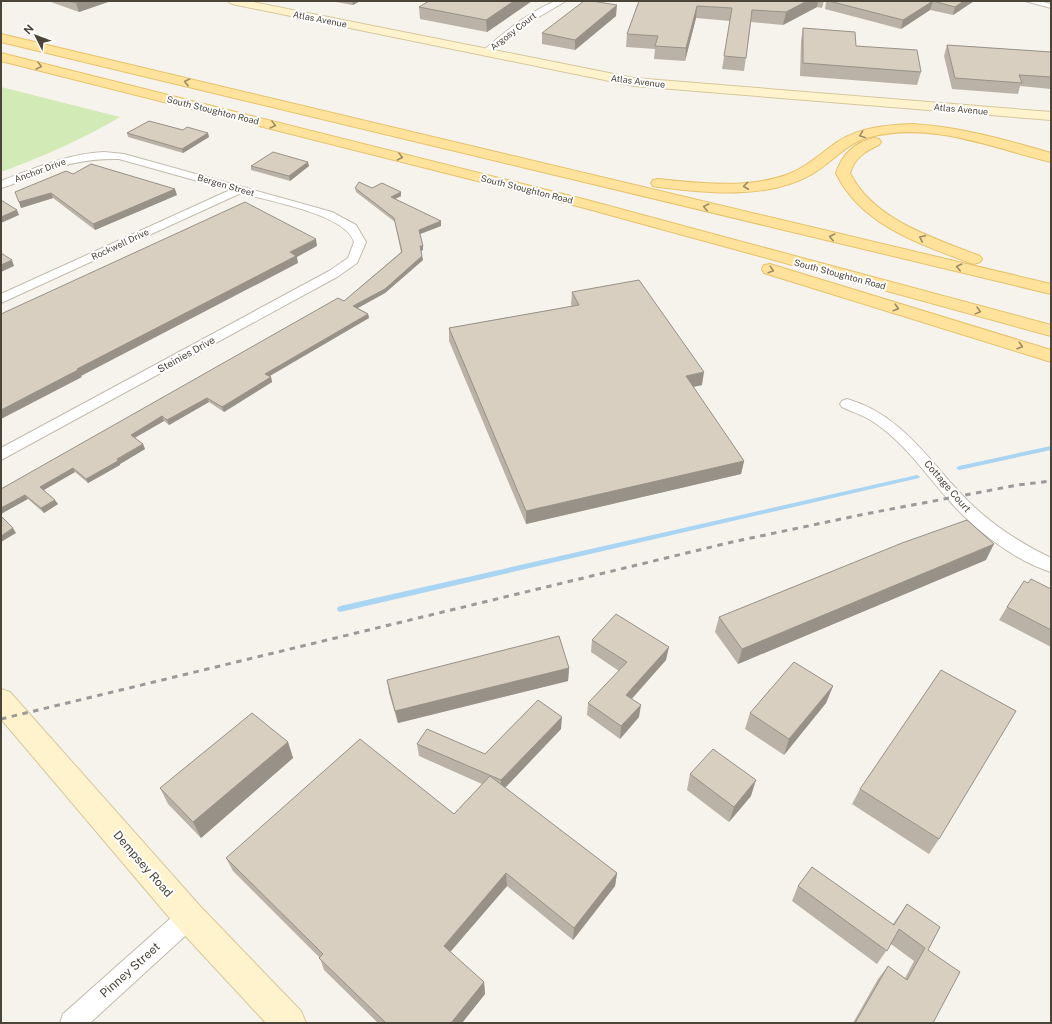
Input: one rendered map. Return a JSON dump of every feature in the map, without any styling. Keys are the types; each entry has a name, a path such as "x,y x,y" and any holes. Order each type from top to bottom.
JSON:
{"main road":[{"path":"1,38 1051,289"},
{"name":"South Stoughton Road","path":"1,57 582,203 1051,331"},
{"path":"225,91 616,177 682,186 728,188 780,181 808,170 834,150 854,138 866,133 890,130 951,132 990,140 1051,158"},
{"path":"1051,167 967,142 937,137 907,136 882,140 860,149 848,160 843,173 850,190 867,206 896,225 923,239 954,252 1051,284"},
{"path":"426,164 1051,356"}],"street":[{"name":"Atlas Avenue","path":"232,1 634,82 1051,116"},
{"name":"Argosy Court","path":"486,53 504,36 538,12 562,1"},
{"path":"1030,1 1051,6"},
{"name":"Bergen Street","path":"80,157 101,154 120,156 328,214 346,223 355,231 360,242"},
{"name":"Anchor Drive","path":"1,185 80,157"},
{"name":"Rockwell Drive","path":"1,299 239,190"},
{"name":"Steinies Drive","path":"1,455 333,274 353,260 360,242"},
{"name":"Cottage Court","path":"847,404 880,419 917,451 955,497 972,514 1001,537 1051,566"},
{"name":"Dempsey Road","path":"1,700 189,917 289,1023"},
{"name":"Pinney Street","path":"72,1023 189,917"}],"green space":[{"path":"1,87 120,117 62,147 1,172"}],"building":[{"path":"70,1 82,1 76,3"},
{"path":"429,1 514,1 486,20 419,7"},
{"path":"584,1 617,5 575,40 542,33"},
{"path":"639,1 807,1 786,12 752,10 746,58 724,56 732,8 697,6 686,48 655,46 658,36 627,34"},
{"path":"829,1 933,1 903,20"},
{"path":"933,1 964,1 955,7"},
{"path":"803,28 855,32 856,46 917,50 921,72 803,63"},
{"path":"947,45 1051,52 1051,77 1019,75 1022,83 955,78"},
{"path":"149,121 183,130 187,127 208,133 182,149 127,133"},
{"path":"273,152 308,162 289,176 251,166"},
{"path":"91,164 175,189 93,224 51,193 19,202 15,192 66,171 73,174"},
{"path":"359,182 372,188 382,183 401,192 391,197 441,221 419,230 423,246 420,246 422,256 385,289 353,306 368,314 265,374 271,377 222,407 207,398 167,420 162,416 131,435 143,444 117,459 118,461 86,479 73,468 40,487 55,500 41,508 25,495 1,508 1,489 338,298 344,301 402,252 394,218 355,188"},
{"path":"1,200 17,210 1,217"},
{"path":"245,202 316,239 290,252 296,256 1,410 1,314"},
{"path":"1,253 12,260 1,265"},
{"path":"639,280 704,372 686,376 744,461 526,511 449,328 579,305 572,292"},
{"path":"1,516 13,528 1,536"},
{"path":"967,520 994,544 742,649 719,617 902,543"},
{"path":"1031,579 1051,589 1051,630 1007,607 1024,581 1028,583"},
{"path":"616,614 669,647 626,695 641,705 621,726 588,703 627,662 592,640"},
{"path":"559,636 569,668 395,711 387,680"},
{"path":"794,662 833,686 789,739 750,713"},
{"path":"941,670 1016,711 939,839 860,789"},
{"path":"538,700 562,717 501,780 417,744 427,729 485,754"},
{"path":"252,713 288,742 193,822 160,788"},
{"path":"360,739 454,814 490,776 617,873 574,928 506,873 444,946 484,982 451,1023 386,1023 319,958 323,954 226,858"},
{"path":"713,749 756,780 734,807 690,774"},
{"path":"812,867 894,925 907,904 940,927 928,950 960,972 933,1023 855,1023 888,966 907,980 925,948 899,929 887,951 798,886"}],"waterway":[{"path":"959,468 1051,448"},
{"path":"340,609 917,477"}],"railway":[{"path":"1,719 732,542 865,514 1018,485 1051,481"}]}
